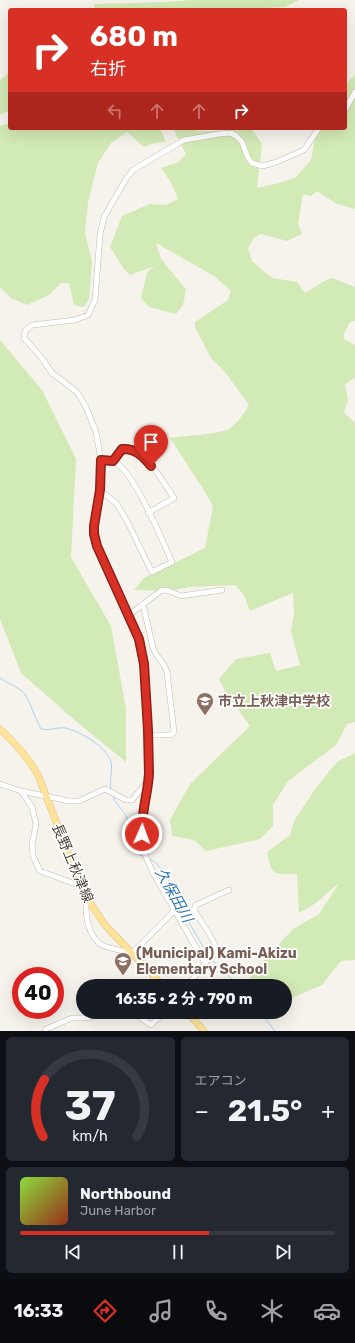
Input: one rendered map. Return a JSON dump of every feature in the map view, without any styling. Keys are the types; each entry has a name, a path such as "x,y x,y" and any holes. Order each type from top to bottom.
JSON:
{"main road":[{"name":"長野上秋津線","path":"0,729 31,762 38,775 80,886 95,912 105,925 156,978"},
{"path":"193,1019 204,1031"}],"street":[{"path":"347,106 355,92"},
{"path":"205,963 153,873 145,854 142,822 148,781 148,735 147,697 142,650 129,615 97,546 94,534 100,490 101,460 96,432 82,399 77,392 52,374 41,357 24,338 25,331 32,325 75,320 88,315 95,300 100,235 104,217 119,190 133,170 184,140 231,133 242,142 248,158 252,163 262,166 274,163 304,150 318,130"},
{"path":"113,461 122,449 136,452 144,457 174,498 148,513"},
{"path":"100,490 117,504 152,572 172,562 130,476 124,469 113,461 101,460"},
{"path":"129,615 162,590 181,596 222,590"},
{"path":"143,604 155,655 164,663 167,672 174,732 171,735 148,735"},
{"path":"0,784 46,796 79,801 105,789 126,800 132,800 148,781"},
{"path":"21,790 32,808 36,824 32,845 33,856 40,871 80,886"},
{"path":"193,979 205,963 216,953 217,949 194,910 196,905 229,890"},
{"path":"87,898 85,907 88,922 91,931 98,941 103,946 132,953 174,911"},
{"path":"46,1031 46,1029 72,1018 76,1018"},
{"path":"142,1019 151,1025 157,1019"}],"green space":[{"path":"192,0 299,0 285,7 270,8 95,8 94,4"},
{"path":"8,74 8,111 0,115 0,80"},
{"path":"355,74 355,209 335,203 317,191 311,196 303,194 298,224 302,234 287,241 261,234 254,238 248,248 252,261 272,278 297,282 305,293 332,278 355,287 355,321 350,322 344,333 344,339 355,345 355,378 345,384 348,400 344,413 355,423 355,722 347,724 336,745 288,781 273,805 273,826 260,839 206,851 194,840 172,836 170,820 190,784 250,726 225,691 219,679 236,659 270,653 276,671 300,665 291,631 294,614 293,593 250,611 244,595 235,585 189,587 169,591 134,590 144,578 205,548 213,506 170,438 210,434 229,429 243,415 249,405 225,372 211,358 195,327 195,322 228,300 231,291 214,276 156,243 161,259 186,289 183,305 176,314 149,307 141,298 147,272 155,266 130,275 124,269 110,247 122,216 150,204 166,205 178,199 172,184 161,168 179,162 186,154 174,130 252,130 262,144 257,188 280,183 296,177 311,160 316,133 318,130 347,130 347,84"},
{"path":"8,124 8,130 161,130 166,142 155,143 144,147 127,132 111,143 98,163 88,202 85,232 92,262 89,299 84,307 74,305 69,283 61,283 49,295 27,305 11,298 0,287 0,126"},
{"path":"0,340 42,390 76,459 71,557 111,626 126,709 126,762 21,673 0,619"},
{"path":"355,753 355,960 341,961 322,985 292,998 292,979 250,979 253,972 293,929 319,914 339,883 316,903 299,913 297,874 279,874 275,872 271,866 267,852 290,835 295,819 318,785 337,762"}],"waterway":[{"name":"久保田川","path":"0,678 20,689 25,694 41,729 47,730 65,728 78,732 99,745 111,762 111,789"},
{"name":"久保田川","path":"113,796 125,814 134,833 140,855 143,856"},
{"name":"久保田川","path":"150,859 156,863 166,875 184,913 209,956"},
{"name":"久保田川","path":"212,960 232,979"},
{"name":"久保田川","path":"266,1019 275,1031"}],"place":[{"name":"市立上秋津中学校","path":"205,716"},
{"name":"(Municipal) Kami-Akizu Elementary School","path":"123,976"}],"route":[{"path":"142,834 143,807 149,773 147,697 142,650 139,639 97,546 94,526 100,490 101,460 113,461 122,449 127,449 144,457 151,466"}]}
